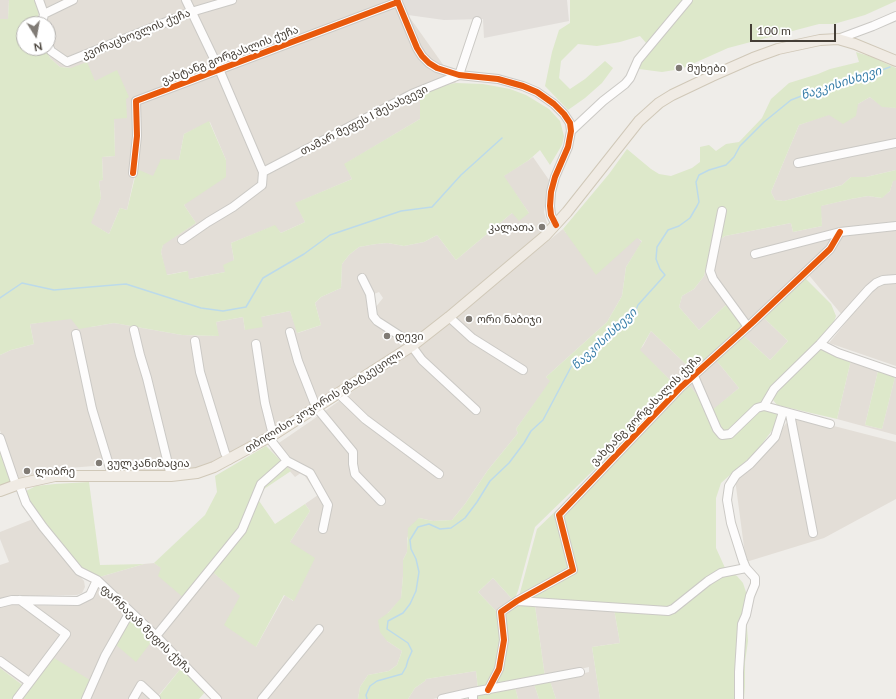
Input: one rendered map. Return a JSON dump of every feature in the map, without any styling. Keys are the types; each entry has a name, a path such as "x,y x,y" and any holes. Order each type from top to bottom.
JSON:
{"main road":[{"name":"თბილისი-კოჯორის გზატკეცილი","path":"0,492 17,484 55,476 171,476 197,473 229,460 271,437 412,346 449,317 556,225 639,121 659,103 712,76 753,58 778,49 802,43 838,39 855,44 896,61"}],"street":[{"path":"39,0 44,14 72,0"},
{"path":"182,240 208,222 234,207 262,185 263,172 219,69 186,0"},
{"name":"კვირაცხოვლის ქუჩა","path":"56,54 67,62 191,12 232,0"},
{"path":"571,131 603,101 625,84 630,78 638,60 688,0"},
{"path":"398,1 417,48 422,56 436,68 459,75 498,79 523,86 537,92 554,104 564,114 570,123 571,131 568,147 555,177 551,192 551,215 556,225"},
{"name":"ვახტანგ გორგასლის ქუჩა","path":"132,173 137,136 136,101 398,1"},
{"path":"838,39 896,16"},
{"path":"459,75 477,21"},
{"name":"თამარ მეფეს I შესახვევი","path":"263,172 412,94 459,75"},
{"path":"798,163 896,143"},
{"path":"722,211 710,271 713,279 748,327"},
{"path":"755,254 840,232 896,226"},
{"name":"ვახტანგ გორგასალის ქუჩა","path":"517,601 573,570 559,515 670,398 830,249 840,232"},
{"path":"362,278 370,294 373,316 408,341 422,360 476,410"},
{"path":"764,406 774,389 820,344 868,289 883,280 896,279"},
{"path":"449,317 475,341 523,370"},
{"path":"134,330 171,476"},
{"path":"290,332 298,361 316,407 353,452 356,474 381,501"},
{"path":"76,334 92,409 112,475"},
{"path":"195,341 200,372 225,453 229,460"},
{"path":"256,344 271,437 287,461 310,473 328,505 323,529"},
{"path":"820,344 838,353 896,373"},
{"path":"694,376 717,429 722,434 730,434 757,408 764,406 830,424"},
{"path":"338,393 365,419 439,474"},
{"path":"787,413 813,533"},
{"path":"739,699 742,624 755,584 754,578 746,568 731,523 727,500 729,486 736,475 750,464 775,437 787,413"},
{"name":"ფარნავაზ მეფის ქუჩა","path":"0,438 17,484 26,503 43,527 79,571 97,580 156,636 217,699"},
{"path":"156,636 242,530 261,484 287,461"},
{"path":"488,690 499,669 504,640 500,614 517,601 668,611 673,609 721,574 746,568"},
{"path":"0,603 12,600 78,601 90,595 97,580"},
{"path":"16,699 66,634 20,600"},
{"path":"86,699 105,656 130,612"},
{"path":"262,699 319,629"},
{"path":"0,661 29,682"},
{"path":"442,699 473,696 488,690 580,672"},
{"path":"133,699 141,685 156,699"}],"shaded area":[{"path":"0,0 9,0 8,19 0,19"},
{"path":"36,0 401,0 408,15 456,83 441,86 420,119 345,164 352,179 296,203 305,222 281,233 274,226 231,243 234,260 225,272 189,279 187,271 166,275 161,252 163,244 196,223 184,205 226,160 210,122 184,134 179,160 153,177 136,169 127,210 120,208 109,234 90,223 101,198 99,181 103,180 102,157 115,156 114,119 95,81 71,68 60,67 50,58 49,56 56,56 56,16 39,16"},
{"path":"401,0 567,0 569,21 484,38 483,19 444,20 408,15"},
{"path":"870,97 882,106 896,108 896,170 866,177 851,177 842,185 784,201 775,200 771,192 799,125 858,104"},
{"path":"533,157 549,180 544,212 548,226 461,301 412,340 378,318 375,308 383,298 379,292 369,296 370,312 407,345 314,404 275,431 269,432 229,455 202,371 197,337 193,338 198,373 222,459 196,471 170,474 106,465 56,469 17,481 0,430 0,355 11,350 34,344 30,324 71,318 91,327 114,323 182,335 218,336 216,322 243,317 245,330 261,317 290,311 298,333 321,325 315,303 321,297 341,288 342,264 349,255 359,247 388,243 404,246 424,242 437,235 456,260 512,213 529,213 503,176"},
{"path":"893,180 896,180 896,223 860,225 763,248 764,253 833,236 833,240 822,253 748,323 713,272 713,245 725,236 791,223 793,232 822,226 820,206 868,196 881,198 890,191"},
{"path":"563,229 566,233 637,237 642,242 626,267 622,296 607,322 546,377 551,381 516,429 518,433 488,470 465,504 452,520 433,521 419,518 407,538 407,552 403,560 401,599 388,613 387,641 402,651 397,665 389,671 368,675 360,687 358,699 220,699 96,578 144,564 154,563 162,568 207,567 241,596 256,647 285,595 293,601 290,542 310,511 305,504 318,495 302,472 295,477 270,449 443,327"},
{"path":"896,229 896,366 829,343 847,321 808,274 842,233"},
{"path":"705,271 728,303 699,330 679,307 682,296 694,289 704,276"},
{"path":"762,316 788,341 770,360 743,335"},
{"path":"651,331 694,372 678,388 639,350 643,346"},
{"path":"716,360 739,388 711,412 688,384"},
{"path":"851,360 878,371 865,425 882,429 895,377 896,378 896,435 837,419"},
{"path":"799,417 896,442 896,499 824,538 746,562 735,479 759,458 788,421"},
{"path":"33,519 84,581 85,587 82,593 77,595 22,596 0,601 0,565 9,562 0,539 0,532"},
{"path":"493,578 513,600 497,612 478,592"},
{"path":"97,587 101,589 130,618 155,637 182,667 158,696 161,699 81,699 90,680 30,690 0,668 0,607 10,605 78,606 92,598"},
{"path":"535,606 614,609 620,643 592,647 600,699 556,699 550,681 589,672 589,667 545,677"},
{"path":"476,671 478,689 433,699 408,699 415,688 426,679"},
{"path":"534,684 539,699 518,699 515,687"}],"green space":[{"path":"9,0 36,0 39,7 38,16 16,16 16,56 49,56 60,67 71,68 87,62 95,81 117,70 129,97 126,99 127,118 114,119 115,156 102,157 103,180 99,181 101,198 91,223 109,234 120,208 127,210 137,169 153,176 161,159 179,160 184,134 209,121 226,160 226,177 184,205 196,223 163,245 161,252 167,275 188,271 189,279 225,272 223,265 234,260 231,243 275,225 281,233 305,222 295,203 352,179 344,164 420,119 420,94 441,86 456,83 483,84 510,89 526,95 549,109 560,121 564,136 562,145 550,165 540,150 529,160 504,176 529,213 519,221 512,213 456,260 437,235 424,242 404,246 388,243 359,247 349,255 342,264 341,288 321,297 315,303 321,325 297,333 290,311 261,317 263,327 245,330 243,317 216,322 219,336 182,335 114,323 79,329 71,319 30,324 34,344 11,350 0,355 0,19 8,19"},
{"path":"570,0 896,1 865,15 834,24 819,24 728,48 681,69 662,72 639,69 635,59 647,44 640,36 620,42 597,46 578,44 561,61 559,78 570,89 585,79 605,61 613,68 602,83 568,110 545,86 552,52 559,30 570,23"},
{"path":"856,52 872,57 896,68 896,108 882,107 870,97 858,104 856,116 843,124 829,115 799,125 771,192 775,200 784,201 842,185 851,177 866,177 896,170 896,180 893,181 890,191 882,198 868,196 821,206 822,226 793,232 791,223 725,236 711,246 704,276 694,289 682,296 679,307 699,330 728,303 745,327 694,372 651,331 640,350 678,388 535,527 515,598 513,600 493,578 478,592 497,612 502,640 497,669 487,688 478,689 476,671 426,679 415,688 408,699 358,699 360,687 368,675 389,671 397,665 402,651 387,641 380,632 378,620 388,613 401,598 403,560 407,552 408,528 419,518 433,521 452,520 465,504 488,470 518,433 516,429 550,381 546,377 607,322 622,296 626,267 642,241 637,238 596,275 563,229 609,174 627,149 659,174 671,176 692,168 700,162 700,147 709,145 716,151 726,144 739,142 762,118 771,99 789,83 830,69 859,62"},
{"path":"803,276 831,304 836,316 833,325 772,390 769,404 785,413 756,452 721,483 716,498 716,548 726,570 672,607 518,600 537,529 688,384 711,411 739,388 716,360 743,335 770,360 788,341 762,316"},
{"path":"818,348 851,360 837,419 777,405 773,400 774,396"},
{"path":"878,371 895,377 882,429 865,425"},
{"path":"266,446 291,471 255,495 275,524 305,504 310,511 290,542 315,558 294,601 284,595 256,647 224,625 240,596 207,567 184,598 158,576 161,568 154,563 205,515 217,492 215,476"},
{"path":"2,453 13,483 0,489 0,454"},
{"path":"89,482 100,565 144,564 96,578 80,569 27,503 24,492 36,486"},
{"path":"731,573 737,576 743,583 746,592 748,641 745,662 744,699 600,699 592,647 620,643 614,609 669,612 708,583"},
{"path":"518,603 535,606 545,677 491,687 500,671 502,614"},
{"path":"130,618 155,637 136,662 115,644"},
{"path":"54,658 90,680 81,699 0,699 0,668 29,690"},
{"path":"182,667 205,692 199,699 161,699 158,697"},
{"path":"550,681 556,699 539,699 534,684"},
{"path":"515,687 518,699 475,699 475,693"}],"waterway":[{"name":"წავკისისხევი","path":"367,699 366,695 370,686 377,681 402,674 412,651 408,643 387,629 388,621 403,613 410,604 416,591 419,572 416,559 411,549 410,540 418,527 429,524 440,529 451,528 465,518 490,481 509,463 531,431 543,420 571,367 635,312 638,305 665,275 660,269 656,259 657,247 668,230 679,226 690,218 699,202 696,182 699,175 709,170 726,165 734,157 740,146 764,122 791,100 846,79 868,75 890,67"},
{"path":"0,298 22,283 54,290 126,284 201,308 223,311 246,307 263,278 304,254 330,235 401,211 432,207 461,175 502,138"}],"cycle path":[{"path":"397,0 417,48 429,63 437,68 459,75 498,79 523,86 537,92 554,104 564,114 570,123 571,131 568,147 555,177 551,192 551,215 556,225"},
{"path":"133,173 137,136 136,101 398,2"},
{"path":"488,690 499,669 504,640 501,612 517,601 573,570 559,515 681,387 753,322 830,249 840,232"}],"place":[{"name":"მუხები","path":"679,68"},
{"name":"კალათა","path":"542,227"},
{"name":"ორი ნაბიჯი","path":"469,319"},
{"name":"დევი","path":"387,336"},
{"name":"ვულკანიზაცია","path":"99,463"},
{"name":"ლიბრე","path":"27,471"}]}
